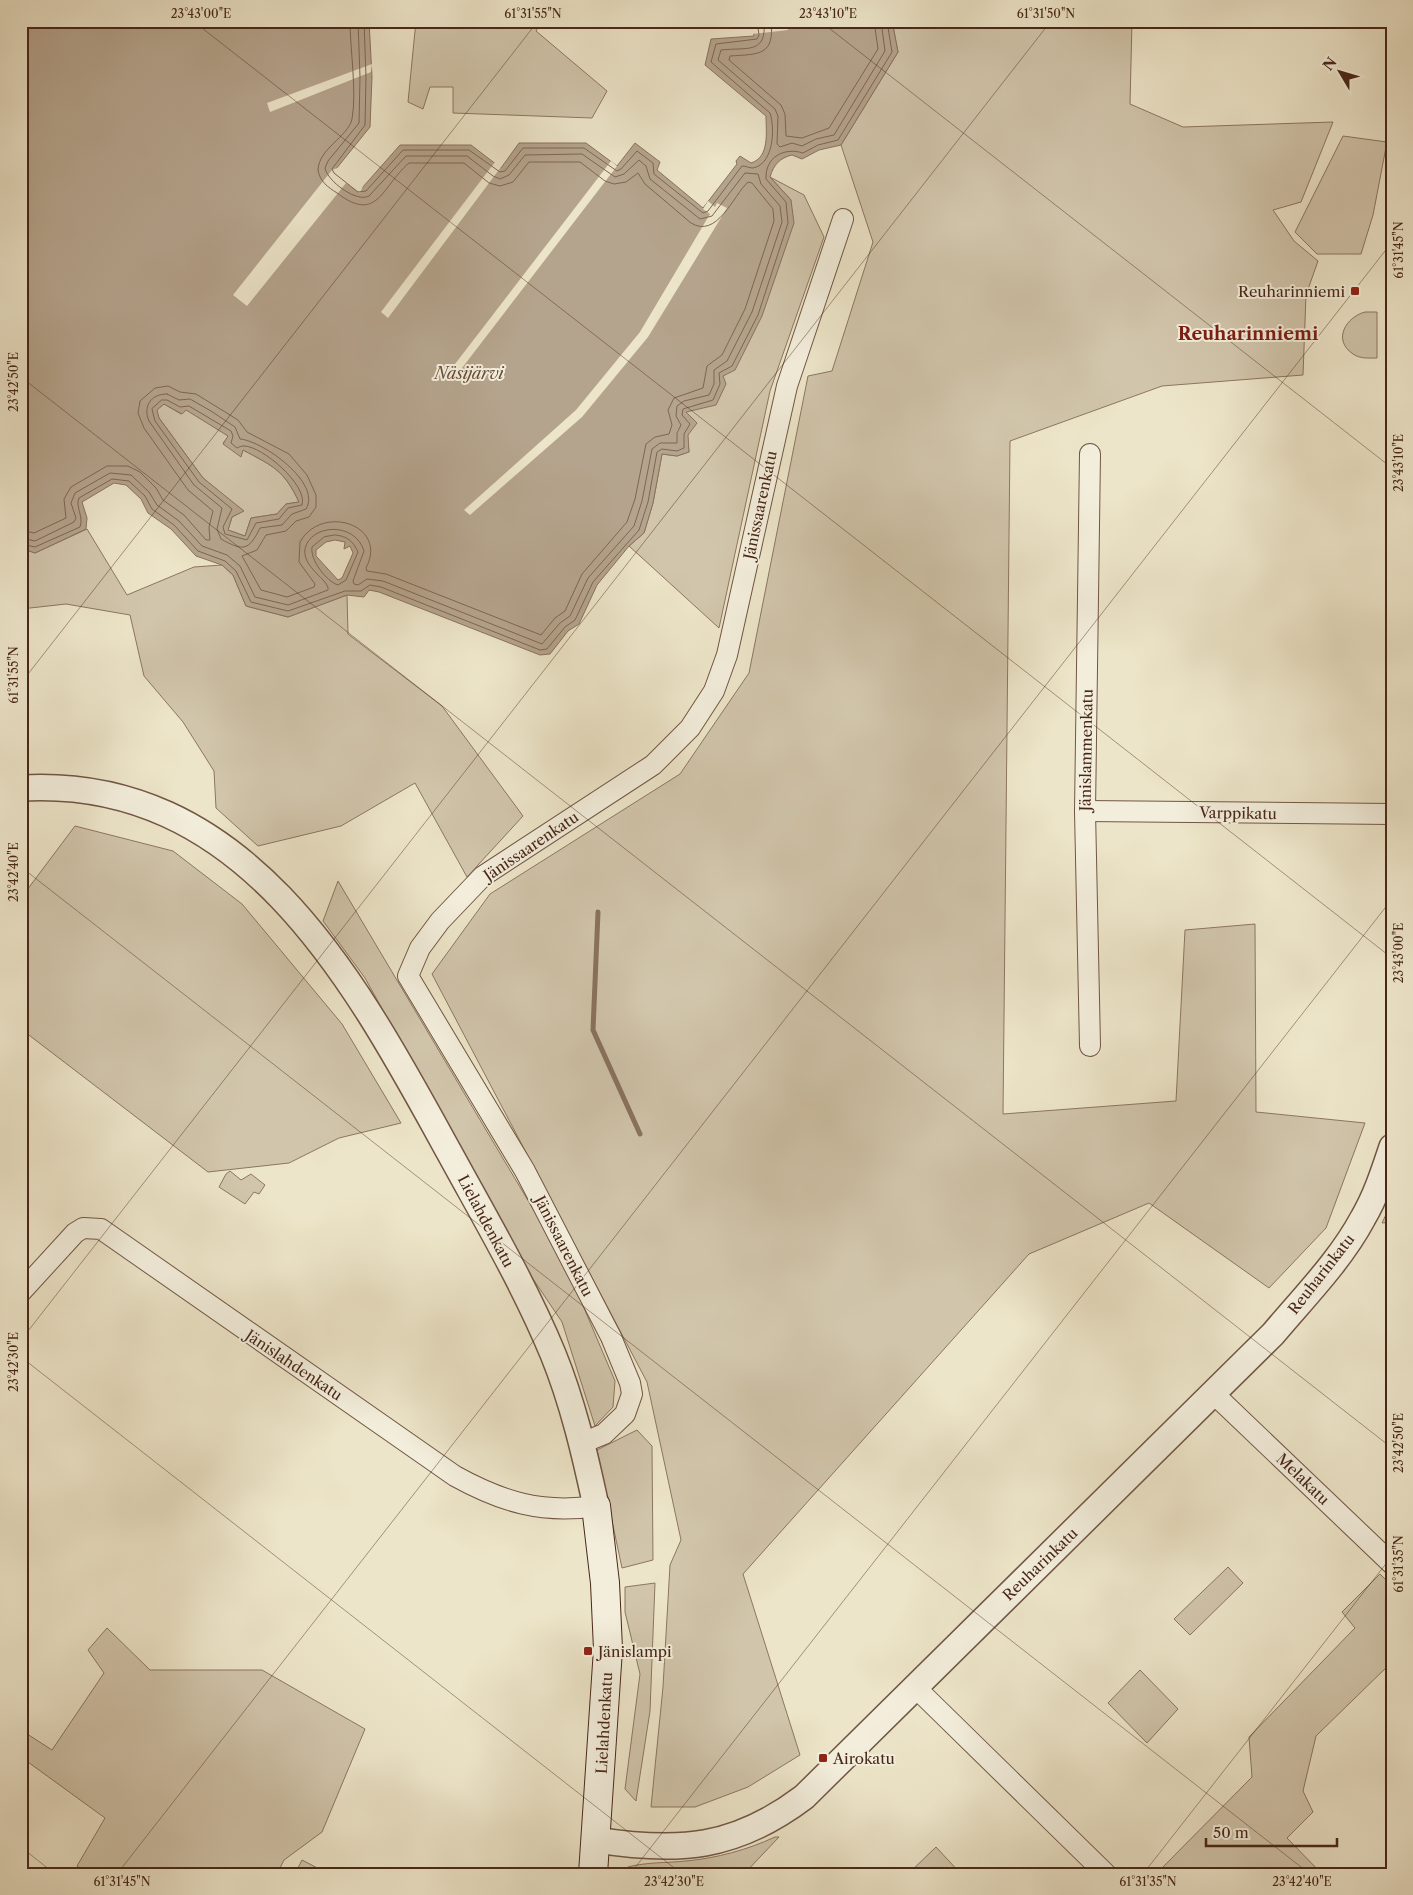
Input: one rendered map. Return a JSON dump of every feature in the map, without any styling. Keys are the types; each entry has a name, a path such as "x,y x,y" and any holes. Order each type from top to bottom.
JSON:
{"main road":[{"name":"Lielahdenkatu","path":"593,1874 608,1649 604,1583 596,1506"}],"street":[{"name":"Jänissaarenkatu","path":"582,1444 604,1434 625,1414 632,1394 630,1383 611,1337 529,1179 408,976 420,948 440,920 483,876 653,766 690,728 714,691 727,655 787,386 843,220"},
{"name":"Jänislammenkatu","path":"1090,454 1085,811 1090,1046"},
{"name":"Lielahdenkatu","path":"21,788 48,787 86,790 162,813 197,830 235,856 270,885 314,932 352,983 412,1085 529,1300 554,1355 582,1444 596,1506"},
{"name":"Varppikatu","path":"1085,811 1392,814"},
{"name":"Reuharinkatu","path":"596,1840 646,1845 691,1845 726,1840 760,1826 804,1796 916,1688 1273,1334 1341,1253 1363,1218 1381,1181 1392,1147"},
{"name":"Jänislahdenkatu","path":"21,1292 75,1233 83,1228 101,1229 461,1480 512,1501 539,1508 569,1510 596,1506"},
{"name":"Melakatu","path":"1214,1394 1392,1564"},
{"path":"916,1688 1106,1874"}],"shaded area":[{"path":"416,21 542,21 536,31 607,91 592,118 453,113 453,87 430,87 423,109 408,102"},
{"path":"892,21 1132,21 1130,104 1183,127 1333,122 1301,202 1273,210 1294,241 1318,261 1306,295 1303,375 1162,386 1010,441 1003,1114 1176,1101 1185,930 1255,924 1256,1112 1365,1123 1326,1228 1269,1288 1149,1203 1029,1254 743,1574 800,1755 748,1787 695,1807 651,1807 663,1687 670,1565 681,1540 647,1382 432,974 490,894 680,774 749,673 808,376 832,371 873,242 841,145 898,52"},
{"path":"1343,136 1387,142 1373,215 1361,254 1317,254 1295,232"},
{"path":"770,177 804,195 824,237 770,391 719,628 629,546 644,533 653,503 662,454 677,456 689,452 685,412 723,376 791,200"},
{"path":"1365,312 1377,312 1377,358 1356,356 1343,342 1344,330 1347,324"},
{"path":"164,404 181,414 186,409 229,436 223,443 241,456 243,450 277,470 294,491 299,502 286,504 277,514 251,518 245,536 228,530 232,517 243,511 203,478 159,418 156,410"},
{"path":"87,529 127,595 194,567 222,565 233,575 246,606 288,617 347,595 348,634 442,706 523,816 467,877 415,783 341,826 258,846 216,808 214,771 183,722 144,676 130,615 66,604 21,609 21,548 35,553"},
{"path":"75,826 173,851 242,904 342,1024 401,1123 339,1138 289,1163 208,1172 21,1029 21,898"},
{"path":"338,881 539,1219 581,1301 615,1381 613,1407 595,1426 562,1322 527,1270 365,978 323,921"},
{"path":"230,1171 241,1180 251,1174 265,1185 259,1194 254,1192 245,1204 219,1187 226,1174"},
{"path":"1392,1202 1392,1222 1382,1223"},
{"path":"637,1430 652,1446 653,1560 622,1568 597,1450"},
{"path":"1228,1567 1243,1583 1190,1635 1174,1619"},
{"path":"1380,1574 1392,1586 1392,1662 1316,1736 1303,1791 1313,1812 1287,1838 1322,1874 1156,1874 1252,1777 1249,1737 1355,1628 1342,1612"},
{"path":"655,1583 650,1711 636,1801 625,1789 640,1674 625,1612 625,1587"},
{"path":"107,1628 150,1670 262,1670 365,1729 322,1832 284,1860 277,1874 92,1874 77,1866 105,1818 21,1757 21,1730 52,1750 104,1673 88,1650"},
{"path":"1140,1670 1178,1709 1147,1743 1108,1703"},
{"path":"779,1837 744,1874 624,1874 628,1867 635,1865 698,1860 720,1856 743,1850"},
{"path":"935,1848 961,1874 908,1874"},
{"path":"302,1860 329,1874 295,1874"}],"water":[{"name":"Näsijärvi","path":"21,21 369,21 372,77 370,127 336,169 362,188 400,145 471,145 501,168 519,143 586,143 617,166 635,143 660,162 657,170 703,208 737,164 736,161 740,156 751,163 757,160 764,150 766,143 766,116 705,65 711,39 754,36 752,21 892,21 898,52 841,145 819,150 802,159 792,155 788,156 778,162 773,168 770,177 791,200 794,223 762,316 735,370 723,376 726,384 716,405 686,412 697,423 688,435 689,452 677,456 662,454 653,503 644,533 629,546 597,585 579,624 568,631 550,654 540,655 379,592 369,590 364,597 347,595 288,617 246,606 233,575 222,565 196,556 171,529 148,513 141,499 126,485 114,483 82,502 87,518 86,529 35,553 21,548","holes":["164,404 182,414 186,410 228,436 223,444 241,457 243,450 277,470 294,491 299,502 286,504 277,514 251,518 245,536 228,530 232,517 244,511 203,478 159,418 157,410","335,540 345,542 344,549 350,546 353,553 342,578 338,580 316,556 316,550 326,542"]}],"pier":[{"path":"788,23 788,30 752,34 752,27"},
{"path":"372,64 371,72 270,112 267,103"},
{"path":"611,161 617,166 462,368 463,376 449,365 455,364"},
{"path":"495,162 501,167 388,318 381,312"},
{"path":"340,167 363,186 360,193 346,183 247,306 233,295 332,170"},
{"path":"708,201 715,207 717,203 727,208 648,337 582,417 470,515 464,510 576,410 640,332 710,214 703,209"}],"waterway":[{"path":"598,912 593,1030 640,1134"}],"place":[{"name":"Reuharinniemi","path":"1355,291"},
{"name":"Jänislampi","path":"588,1651"},
{"name":"Airokatu","path":"823,1758"}],"district":[{"name":"Reuharinniemi","path":"1248,334"}]}
